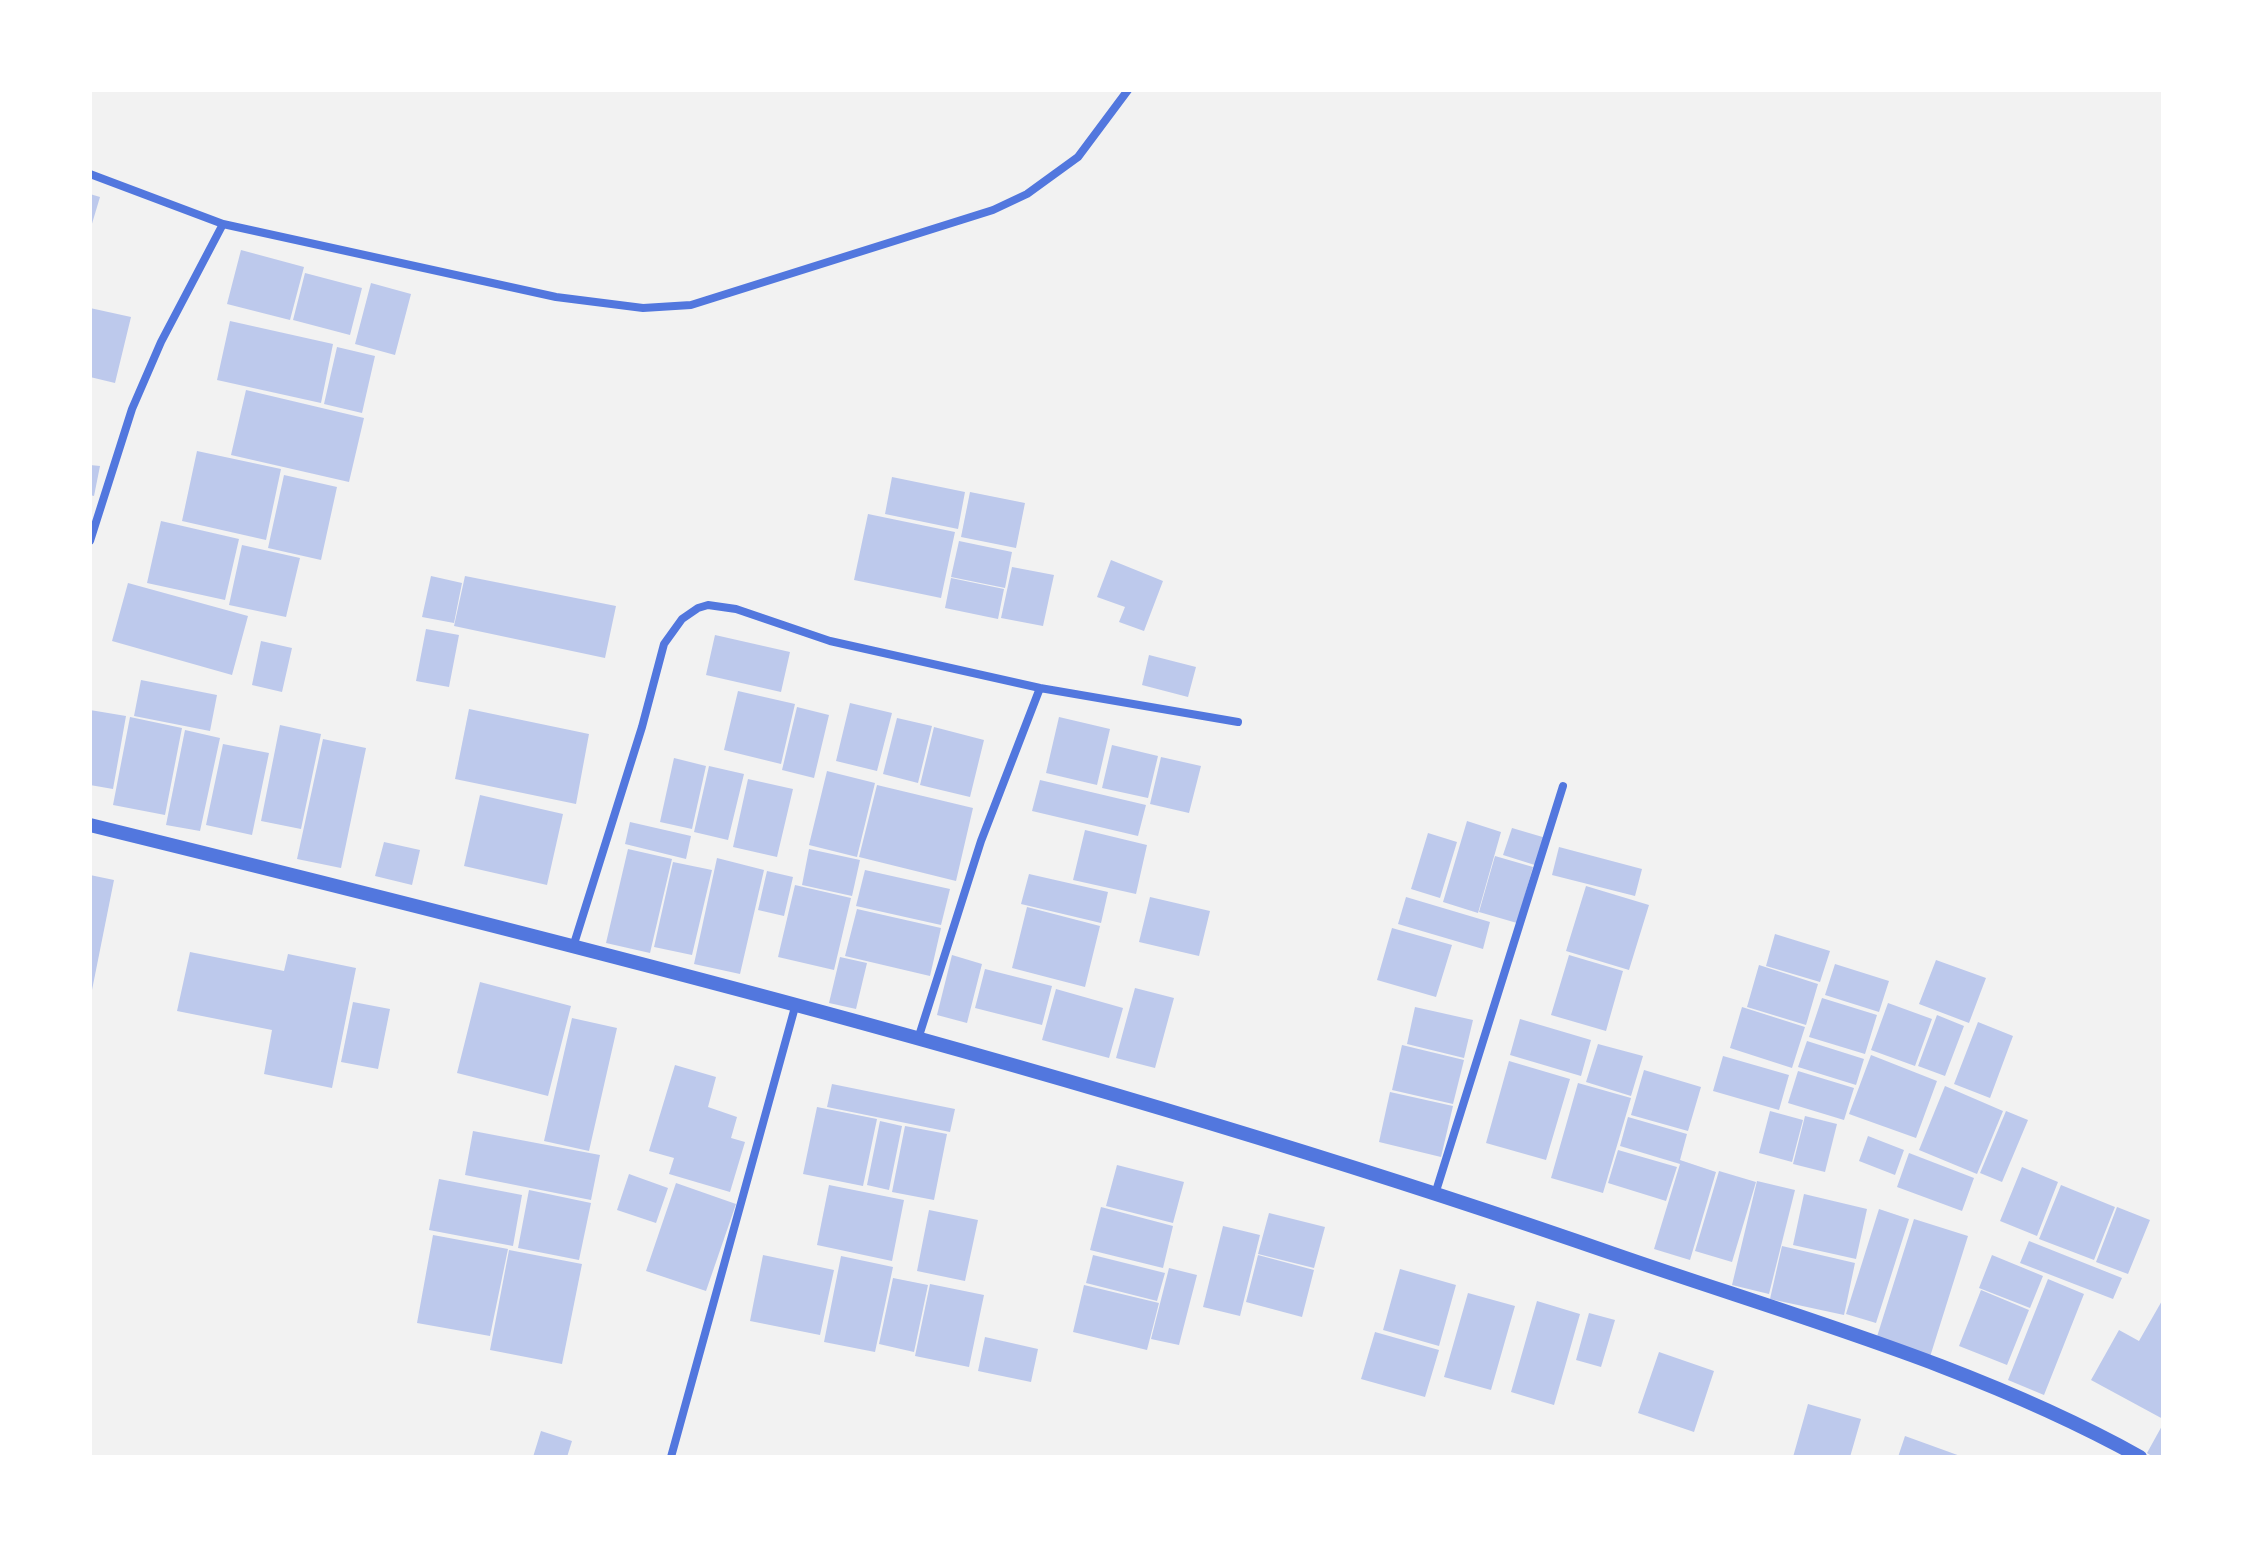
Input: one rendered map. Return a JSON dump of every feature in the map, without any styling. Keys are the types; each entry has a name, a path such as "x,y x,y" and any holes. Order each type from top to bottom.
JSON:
{"street":[{"path":"90,174 223,224 556,297 643,308 691,305 993,210 1027,194 1078,157 1128,90"},
{"path":"90,541 132,409 161,342 223,224"},
{"path":"573,947 642,727 664,644 682,619 698,608 708,605 736,609 830,641 1040,688 1238,722"},
{"path":"918,1039 981,841 1040,688"},
{"path":"1436,1191 1563,786"},
{"path":"90,825 573,947 918,1039 1260,1136 1436,1191 2001,1388 2140,1457"},
{"path":"671,1457 795,1007"}],"building":[{"path":"90,194 100,197 91,227 90,227"},
{"path":"241,250 304,267 290,320 227,304"},
{"path":"305,273 362,288 350,335 293,320"},
{"path":"371,283 411,294 395,355 355,344"},
{"path":"90,308 131,317 115,383 90,377"},
{"path":"230,321 333,344 321,403 217,380"},
{"path":"337,347 375,356 362,413 324,404"},
{"path":"246,390 364,418 349,482 231,455"},
{"path":"197,451 281,469 266,540 182,521"},
{"path":"90,465 100,466 94,496 90,495"},
{"path":"284,475 337,487 321,560 268,548"},
{"path":"892,477 965,492 958,529 885,514"},
{"path":"970,492 1025,503 1016,548 961,537"},
{"path":"868,514 955,532 941,598 854,580"},
{"path":"161,521 239,539 225,600 147,583"},
{"path":"959,541 1012,552 1005,588 951,577"},
{"path":"242,545 300,558 286,617 229,605"},
{"path":"1111,560 1163,581 1144,631 1119,622 1125,607 1097,597"},
{"path":"1012,567 1054,575 1043,626 1001,618"},
{"path":"431,576 462,583 454,623 422,617"},
{"path":"465,576 616,606 605,658 454,626"},
{"path":"951,578 1004,589 998,619 945,608"},
{"path":"128,583 248,616 232,675 112,641"},
{"path":"426,629 459,635 449,687 416,681"},
{"path":"715,635 790,652 781,692 706,675"},
{"path":"261,641 292,648 282,692 252,685"},
{"path":"1149,655 1196,667 1188,697 1142,685"},
{"path":"141,680 217,695 210,731 134,716"},
{"path":"738,691 795,704 781,764 724,750"},
{"path":"850,703 892,713 877,771 836,761"},
{"path":"797,707 829,715 814,778 782,770"},
{"path":"469,709 589,734 576,804 455,779"},
{"path":"90,710 126,716 113,789 90,785"},
{"path":"130,717 182,728 165,815 113,805"},
{"path":"1059,717 1110,729 1097,785 1046,773"},
{"path":"897,718 932,726 918,783 883,774"},
{"path":"280,725 321,734 301,829 261,821"},
{"path":"934,727 984,740 970,797 920,785"},
{"path":"185,730 220,738 200,831 166,825"},
{"path":"323,739 366,748 341,868 297,859"},
{"path":"223,744 269,753 252,835 206,825"},
{"path":"1112,745 1158,756 1148,798 1102,788"},
{"path":"1161,757 1201,766 1189,813 1150,804"},
{"path":"674,758 706,766 692,829 660,822"},
{"path":"709,766 744,774 728,840 694,832"},
{"path":"827,771 875,783 857,857 809,845"},
{"path":"748,779 793,789 777,857 733,847"},
{"path":"1040,780 1146,805 1138,836 1032,811"},
{"path":"877,785 973,808 956,881 859,857"},
{"path":"480,795 563,814 547,885 464,866"},
{"path":"1467,821 1501,832 1478,913 1443,902"},
{"path":"630,822 691,836 686,859 625,844"},
{"path":"1512,828 1546,838 1538,866 1503,855"},
{"path":"1085,830 1147,845 1136,894 1073,880"},
{"path":"1428,833 1457,842 1440,898 1411,889"},
{"path":"384,842 420,850 412,885 375,876"},
{"path":"1559,847 1642,869 1635,896 1552,875"},
{"path":"628,849 672,859 650,953 606,943"},
{"path":"809,849 860,860 852,896 802,885"},
{"path":"1495,856 1533,867 1517,923 1479,912"},
{"path":"717,858 764,870 740,974 694,964"},
{"path":"673,862 712,870 692,955 654,947"},
{"path":"865,870 950,889 941,925 856,906"},
{"path":"767,871 793,877 784,916 758,910"},
{"path":"1029,874 1108,892 1101,923 1021,904"},
{"path":"90,875 114,880 91,995 90,995"},
{"path":"795,885 851,898 834,970 778,957"},
{"path":"1586,886 1649,905 1629,970 1566,951"},
{"path":"1150,897 1210,911 1199,956 1139,942"},
{"path":"1406,897 1490,922 1483,949 1398,924"},
{"path":"1027,907 1100,926 1085,987 1012,968"},
{"path":"857,909 941,928 930,976 845,956"},
{"path":"1392,928 1452,945 1436,997 1377,980"},
{"path":"1775,934 1830,951 1820,982 1766,966"},
{"path":"190,952 284,971 288,954 356,968 332,1088 264,1074 272,1030 177,1011"},
{"path":"952,955 982,964 967,1023 937,1015"},
{"path":"1569,955 1623,971 1606,1031 1551,1015"},
{"path":"840,957 867,963 856,1009 829,1003"},
{"path":"1936,960 1986,978 1969,1023 1919,1004"},
{"path":"1835,964 1889,981 1879,1012 1825,995"},
{"path":"1759,965 1818,984 1806,1025 1747,1007"},
{"path":"985,969 1052,986 1042,1025 975,1008"},
{"path":"480,982 571,1006 548,1096 457,1073"},
{"path":"1135,988 1174,998 1155,1068 1116,1058"},
{"path":"1056,989 1123,1008 1109,1058 1042,1040"},
{"path":"1822,998 1877,1015 1865,1054 1809,1037"},
{"path":"353,1002 390,1009 378,1069 341,1062"},
{"path":"1888,1003 1932,1019 1915,1066 1871,1050"},
{"path":"1415,1007 1473,1020 1464,1058 1407,1044"},
{"path":"1742,1007 1805,1027 1792,1068 1730,1048"},
{"path":"1937,1015 1964,1026 1945,1076 1918,1066"},
{"path":"572,1018 617,1028 589,1151 544,1141"},
{"path":"1520,1019 1591,1040 1581,1076 1510,1055"},
{"path":"1978,1022 2013,1036 1990,1098 1954,1084"},
{"path":"1807,1041 1864,1059 1856,1085 1798,1067"},
{"path":"1598,1044 1643,1056 1631,1096 1586,1082"},
{"path":"1402,1045 1464,1060 1453,1104 1392,1090"},
{"path":"1871,1055 1937,1081 1916,1138 1849,1114"},
{"path":"1723,1056 1789,1075 1779,1110 1713,1091"},
{"path":"1509,1061 1570,1079 1546,1160 1486,1143"},
{"path":"675,1065 716,1077 708,1107 737,1117 731,1138 745,1142 730,1192 669,1174 674,1158 649,1151"},
{"path":"1644,1070 1701,1087 1688,1131 1631,1115"},
{"path":"1798,1071 1854,1088 1844,1120 1788,1103"},
{"path":"1578,1083 1631,1098 1603,1193 1551,1178"},
{"path":"832,1084 955,1109 950,1132 827,1107"},
{"path":"1945,1086 2003,1111 1977,1174 1919,1150"},
{"path":"1390,1092 1453,1106 1441,1157 1379,1142"},
{"path":"817,1107 877,1119 863,1186 803,1174"},
{"path":"1770,1111 1803,1120 1792,1162 1759,1153"},
{"path":"2006,1111 2028,1120 2002,1182 1980,1173"},
{"path":"1805,1116 1837,1124 1825,1172 1793,1164"},
{"path":"1628,1117 1687,1134 1680,1160 1716,1172 1690,1260 1654,1249 1680,1164 1620,1146"},
{"path":"880,1121 902,1126 889,1190 867,1185"},
{"path":"905,1126 947,1134 934,1200 892,1192"},
{"path":"473,1131 600,1155 591,1200 465,1175"},
{"path":"1868,1136 1904,1150 1895,1175 1859,1161"},
{"path":"1618,1150 1677,1167 1666,1201 1608,1183"},
{"path":"1909,1153 1974,1178 1962,1211 1897,1187"},
{"path":"1117,1165 1184,1182 1173,1223 1106,1206"},
{"path":"2022,1167 2058,1182 2037,1236 2000,1221"},
{"path":"1719,1171 1756,1182 1732,1262 1695,1251"},
{"path":"629,1174 668,1188 656,1223 617,1210"},
{"path":"439,1179 522,1195 513,1246 429,1230"},
{"path":"1757,1181 1795,1190 1769,1294 1732,1285"},
{"path":"676,1183 736,1204 706,1291 646,1271"},
{"path":"829,1185 904,1200 892,1261 817,1245"},
{"path":"2061,1185 2115,1207 2094,1260 2039,1239"},
{"path":"529,1190 591,1203 579,1260 518,1248"},
{"path":"1804,1194 1867,1209 1856,1259 1793,1245"},
{"path":"1101,1207 1173,1226 1163,1268 1090,1250"},
{"path":"2117,1207 2150,1220 2128,1274 2096,1262"},
{"path":"1879,1209 1909,1219 1876,1323 1846,1314"},
{"path":"929,1210 978,1220 965,1281 917,1271"},
{"path":"1269,1213 1325,1227 1314,1268 1258,1254"},
{"path":"1914,1219 1968,1236 1929,1360 1875,1343"},
{"path":"1223,1226 1260,1235 1240,1316 1203,1307"},
{"path":"433,1235 508,1249 490,1336 417,1323"},
{"path":"2029,1241 2122,1278 2113,1299 2020,1263"},
{"path":"1782,1246 1855,1263 1844,1315 1770,1299"},
{"path":"509,1250 582,1264 562,1364 490,1350"},
{"path":"763,1255 834,1270 820,1335 750,1321"},
{"path":"1093,1255 1165,1273 1157,1301 1086,1283"},
{"path":"1258,1255 1314,1270 1302,1317 1246,1302"},
{"path":"1992,1255 2043,1276 2030,1308 1979,1288"},
{"path":"841,1256 893,1267 875,1352 824,1342"},
{"path":"1169,1268 1197,1275 1179,1345 1151,1339"},
{"path":"1400,1269 1456,1285 1439,1346 1383,1330"},
{"path":"893,1278 928,1285 914,1352 879,1344"},
{"path":"2048,1279 2084,1294 2044,1395 2008,1380"},
{"path":"930,1284 984,1295 969,1367 915,1356"},
{"path":"1084,1285 1159,1303 1147,1350 1073,1332"},
{"path":"1981,1290 2029,1310 2007,1365 1959,1346"},
{"path":"1468,1293 1515,1306 1491,1390 1444,1377"},
{"path":"2163,1299 2163,1419 2091,1380 2119,1330 2139,1341"},
{"path":"1537,1301 1580,1314 1554,1405 1511,1392"},
{"path":"1589,1313 1615,1320 1601,1367 1576,1360"},
{"path":"1375,1332 1439,1350 1425,1397 1361,1379"},
{"path":"985,1337 1038,1349 1031,1382 978,1371"},
{"path":"1659,1352 1714,1371 1694,1432 1638,1413"},
{"path":"1808,1404 1861,1419 1850,1457 1793,1457"},
{"path":"2163,1424 2163,1457 2153,1457 2147,1453"},
{"path":"541,1431 572,1441 567,1457 533,1457"},
{"path":"1905,1436 1963,1457 1898,1457"}]}
